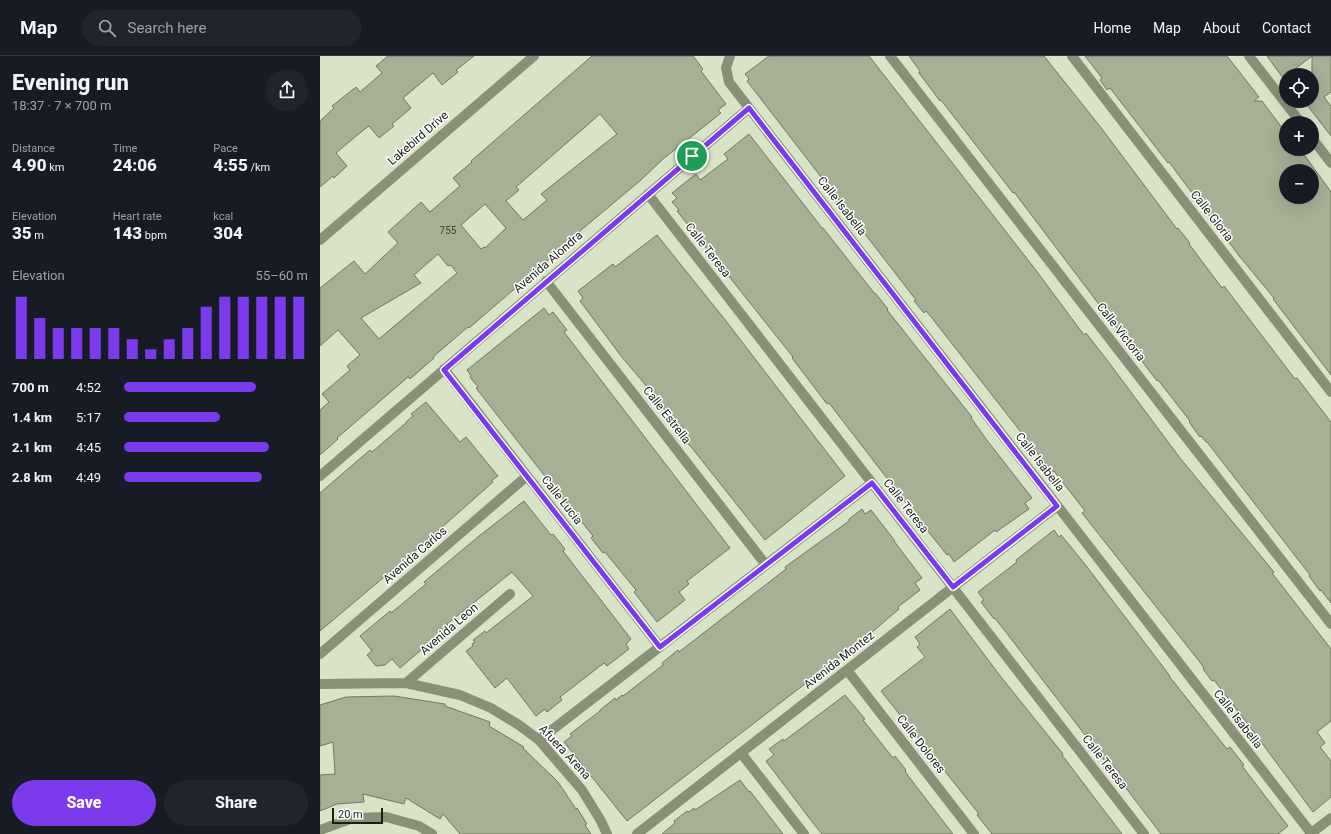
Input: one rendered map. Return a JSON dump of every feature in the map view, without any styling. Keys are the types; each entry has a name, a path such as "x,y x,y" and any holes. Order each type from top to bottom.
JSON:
{"street":[{"name":"Lakebird Drive","path":"320,240 534,56"},
{"path":"730,56 726,68 729,82 749,108"},
{"name":"Calle Victoria","path":"890,56 1331,624"},
{"name":"Calle Gloria","path":"1072,56 1331,392"},
{"path":"1249,56 1296,116"},
{"name":"Avenida Alondra","path":"320,476 749,108"},
{"name":"Calle Isabella","path":"749,108 1310,834"},
{"path":"1319,147 1331,163"},
{"name":"Calle Teresa","path":"648,194 1144,834"},
{"name":"Calle Estrella","path":"546,281 766,565"},
{"name":"Calle Lucia","path":"444,370 660,647"},
{"name":"Avenida Carlos","path":"320,654 527,476"},
{"path":"539,740 872,483"},
{"name":"Avenida Montez","path":"637,834 1057,506"},
{"name":"Avenida Leon","path":"406,683 510,594"},
{"name":"Calle Dolores","path":"847,670 974,834"},
{"name":"Afuera Arena","path":"320,684 406,683 460,695 491,708 520,725 539,740 582,790 601,822 606,834"},
{"path":"741,753 804,834"},
{"path":"320,830 352,818 386,817 419,826 432,834"},
{"path":"1310,834 1331,818"}],"building":[{"path":"388,56 474,56 456,70 458,72 442,85 433,73 403,98 411,108 392,124 394,126 379,138 369,126 336,153 347,166 334,178 333,176 320,187 320,121 334,108 332,106 356,87 360,92 382,73 376,66"},
{"path":"592,56 693,56 703,69 701,71 726,104 718,110 721,113 663,159 641,180 574,236 575,237 433,357 434,358 410,379 408,377 337,438 338,439 320,455 320,410 329,402 322,394 350,370 347,366 360,355 338,330 320,346 320,288 354,261 365,274 398,243 388,232 421,202 430,212 460,186 453,178 472,162 471,161","holes":["600,114 617,134 541,194 547,200 523,220 506,201 519,190 516,187","485,204 506,228 485,248 484,247 481,249 461,225","438,254 448,266 451,265 457,273 379,339 361,318 421,283 414,275"]},
{"path":"769,56 869,56 1035,269 1084,335 1086,333 1107,360 1180,458 1274,572 1272,573 1331,649 1331,721 1317,732 1325,743 1320,747 1331,761 1331,797 1313,812 1214,680 1212,681 1199,661 1082,513 1085,511 1054,471 1052,472 932,318 926,311 924,313 914,301 916,300 747,81 749,79 745,74"},
{"path":"909,56 1044,56 1102,129 1177,229 1178,228 1190,243 1189,244 1222,288 1224,286 1295,379 1297,378 1331,422 1331,603 1321,590 1320,591 1309,576 1310,575 1207,442 1201,436 1200,437 1189,422 1190,421 1158,380 1157,381 1014,192 1013,193 941,100 940,101 919,73 920,71"},
{"path":"1085,56 1227,56 1259,97 1254,101 1262,101 1279,124 1279,156 1305,156 1311,164 1279,164 1279,204 1319,204 1319,175 1331,192 1331,375 1273,299 1274,298 1240,257 1169,162 1168,163 1110,88 1107,90 1100,80 1102,78"},
{"path":"1267,56 1312,56 1296,68 1279,68 1279,72"},
{"path":"1312,56 1331,56 1331,92 1324,97 1331,106 1331,136 1319,120 1319,116 1316,116 1309,108 1319,108 1319,68 1312,68"},
{"path":"749,134 972,417 971,418 986,439 1032,498 1025,503 1029,509 996,532 995,530 954,562 949,554 947,555 923,525 829,403 827,404 792,358 793,357 677,211 679,210 672,202 677,198 672,193 696,174 700,180 728,159 724,154"},
{"path":"657,235 726,321 845,476 765,540 692,448 683,439 674,425 676,424 657,403 654,395 621,356 580,301 583,298 578,291 613,264 615,267"},
{"path":"544,308 549,315 553,312 567,330 564,332 730,548 687,581 689,584 679,592 685,600 657,622 634,592 636,590 605,552 603,553 591,538 593,536 476,388 478,387 470,377 471,376 467,370"},
{"path":"426,402 460,442 466,437 498,476 415,551 320,631 320,493 370,450 372,452 407,422 413,416 411,414"},
{"path":"524,501 551,535 553,534 565,549 563,551 631,639 626,644 629,649 607,666 604,663 560,697 562,700 547,712 545,709 536,716 507,678 495,688 466,651 473,646 472,644 475,642 473,640 485,631 486,633 533,596 512,572 447,624 449,626 400,668 392,659 385,665 376,666 367,655 372,651 360,636 390,611 391,613 426,584 424,582"},
{"path":"862,509 865,514 871,510 922,578 915,583 920,590 898,607 899,609 871,633 627,821 564,742 572,736 570,734 615,698 616,700 622,695 623,696 663,665 662,663 678,650 679,652 786,569 785,567 849,521 849,519"},
{"path":"1054,530 1059,537 1061,535 1084,563 1169,676 1227,749 1230,747 1244,765 1242,766 1288,826 1278,834 1161,834 1116,775 1120,772 1103,759 1087,733 1085,735 981,602 984,600 978,592 1017,562 1016,560"},
{"path":"950,609 1001,677 1063,754 1062,755 1122,834 992,834 977,815 979,814 881,691 925,657 917,647 920,644 915,637"},
{"path":"845,695 865,719 863,720 893,758 895,756 906,770 905,771 909,777 953,834 822,834 813,823 766,761 774,755 769,749 783,739 784,741"},
{"path":"394,696 445,704 445,706 490,722 489,726 524,747 523,748 558,782 576,809 577,808 587,824 585,825 591,834 460,834 443,814 440,819 406,798 404,804 363,794 364,802 337,804 320,811 320,775 335,774 333,742 320,746 320,705 346,697"},
{"path":"740,780 783,834 662,834 675,823 674,821 687,811 689,812 694,808 695,810"}],"route":[{"path":"749,108 1057,506 953,587 872,483 660,647 444,370 692,156 749,108"}]}
